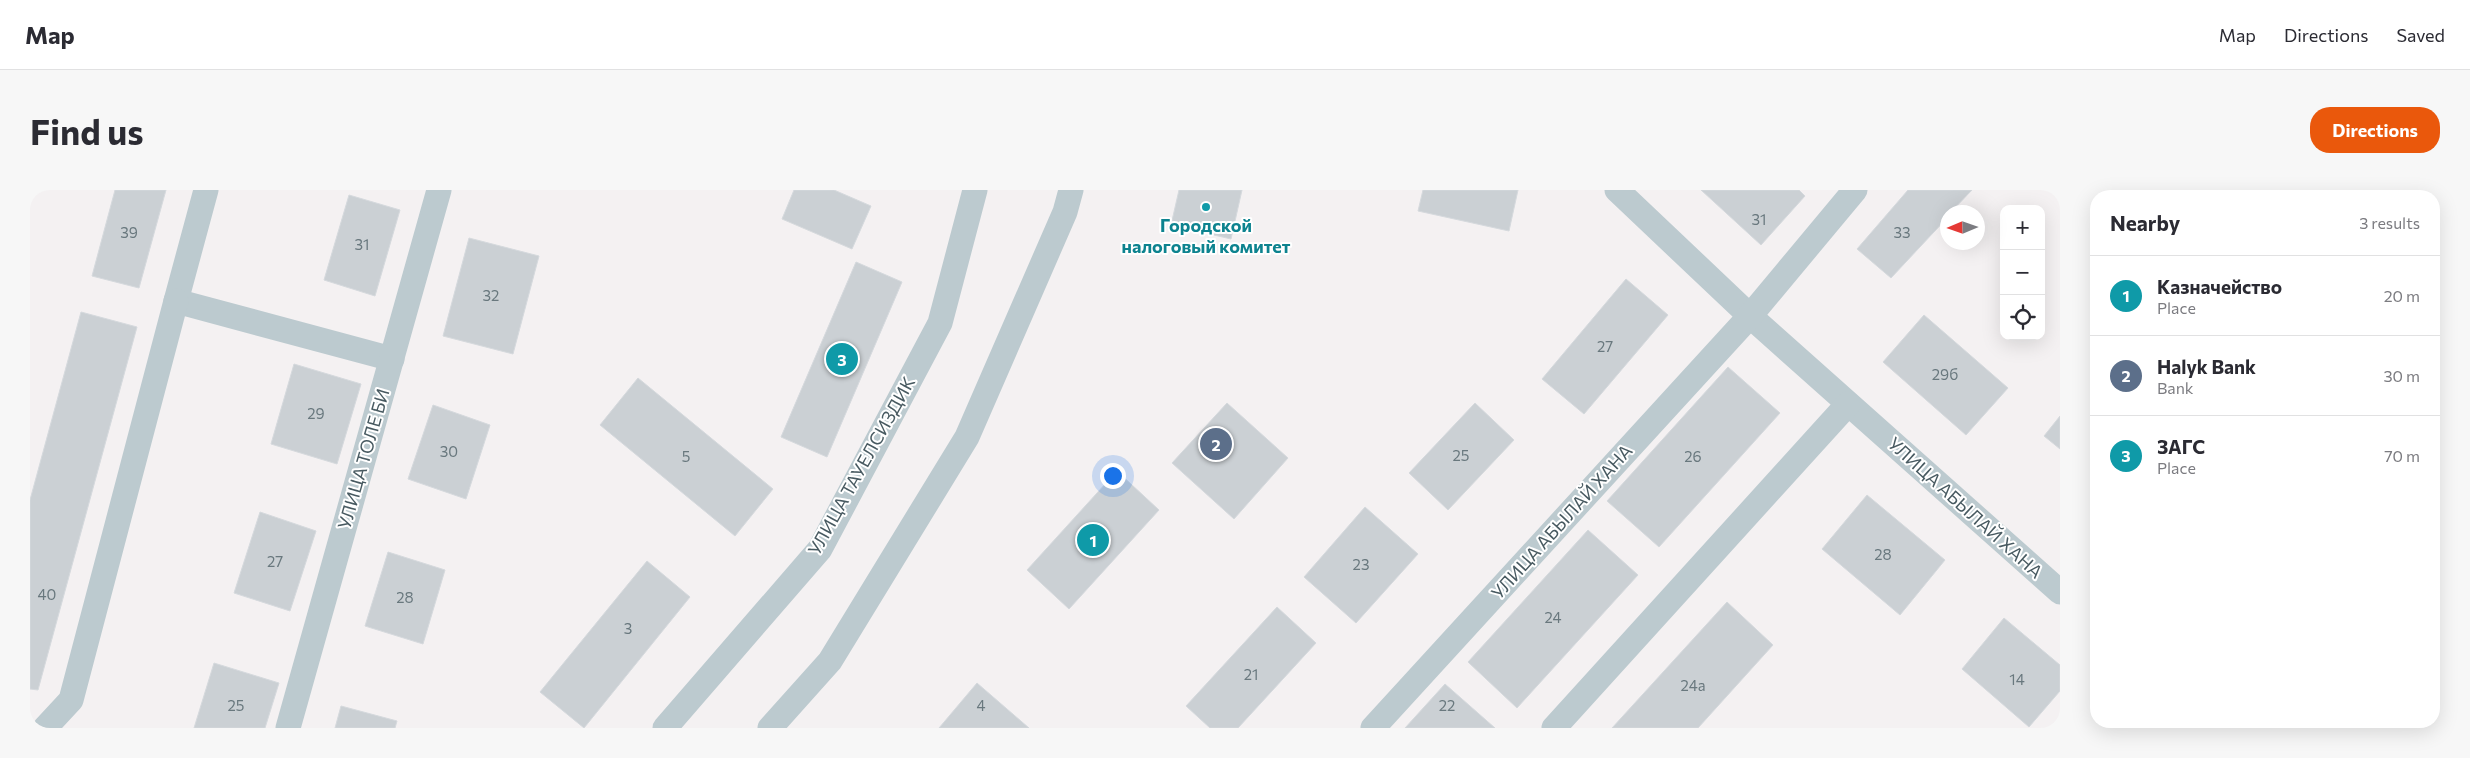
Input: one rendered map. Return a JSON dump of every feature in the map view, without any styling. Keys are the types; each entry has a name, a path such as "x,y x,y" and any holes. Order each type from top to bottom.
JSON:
{"street":[{"path":"45,728 71,700 206,190"},
{"name":"УЛИЦА ТОЛЕ БИ","path":"288,728 439,190"},
{"name":"УЛИЦА ТАУЕЛСИЗДИК","path":"665,728 820,548 940,323 975,190"},
{"path":"770,728 830,661 967,437 1065,212 1071,190"},
{"name":"УЛИЦА АБЫЛАЙ ХАНА","path":"1617,190 1750,316 2060,592"},
{"name":"УЛИЦА АБЫЛАЙ ХАНА","path":"1373,728 1750,316 1855,190"},
{"path":"176,301 392,359"},
{"path":"1554,728 1848,404"}],"building":[{"path":"115,190 166,190 139,288 92,276"},
{"path":"794,190 834,190 871,206 852,249 782,219"},
{"name":"Городской налоговый комитет","path":"1179,190 1242,190 1231,239 1171,225"},
{"path":"1423,190 1518,190 1509,231 1418,211"},
{"path":"1701,190 1799,190 1805,196 1761,245"},
{"path":"1908,190 1972,190 1958,205 1940,205 1940,226 1891,278 1857,249"},
{"path":"349,195 400,210 375,296 324,280"},
{"path":"469,238 539,256 513,354 443,336"},
{"path":"856,262 902,282 827,457 781,437"},
{"path":"1626,279 1668,315 1584,414 1542,379"},
{"path":"81,312 137,327 38,690 30,689 30,500"},
{"path":"1924,315 2008,388 1966,435 1883,362"},
{"path":"294,364 361,384 337,464 271,444"},
{"path":"1728,367 1780,413 1659,547 1607,501"},
{"path":"638,378 773,489 735,536 600,425"},
{"path":"1227,403 1288,458 1234,519 1172,463"},
{"path":"1475,403 1514,440 1448,510 1409,473"},
{"path":"433,405 490,425 466,499 408,479"},
{"path":"2060,416 2060,449 2044,436"},
{"path":"1117,471 1159,510 1069,609 1027,570"},
{"path":"1867,495 1945,560 1900,615 1822,549"},
{"path":"1365,507 1418,554 1356,623 1304,577"},
{"path":"260,512 316,531 290,611 234,593"},
{"path":"1588,530 1638,575 1517,708 1468,662"},
{"path":"388,552 445,570 423,644 365,626"},
{"path":"647,561 690,597 584,728 540,692"},
{"path":"1727,602 1773,645 1698,728 1612,728"},
{"path":"1277,607 1316,643 1238,728 1210,728 1186,706"},
{"path":"2004,618 2060,665 2060,691 2029,727 1962,669"},
{"path":"214,663 279,683 265,728 194,728"},
{"path":"977,683 1029,728 939,728"},
{"path":"1445,684 1495,728 1405,728"},
{"path":"341,706 397,721 395,728 335,728"}],"place":[{"name":"Городской налоговый комитет","path":"1206,207"},
{"name":"ЗАГС","path":"842,359"},
{"name":"Halyk Bank","path":"1216,444"},
{"name":"Казначейство","path":"1093,540"}]}
